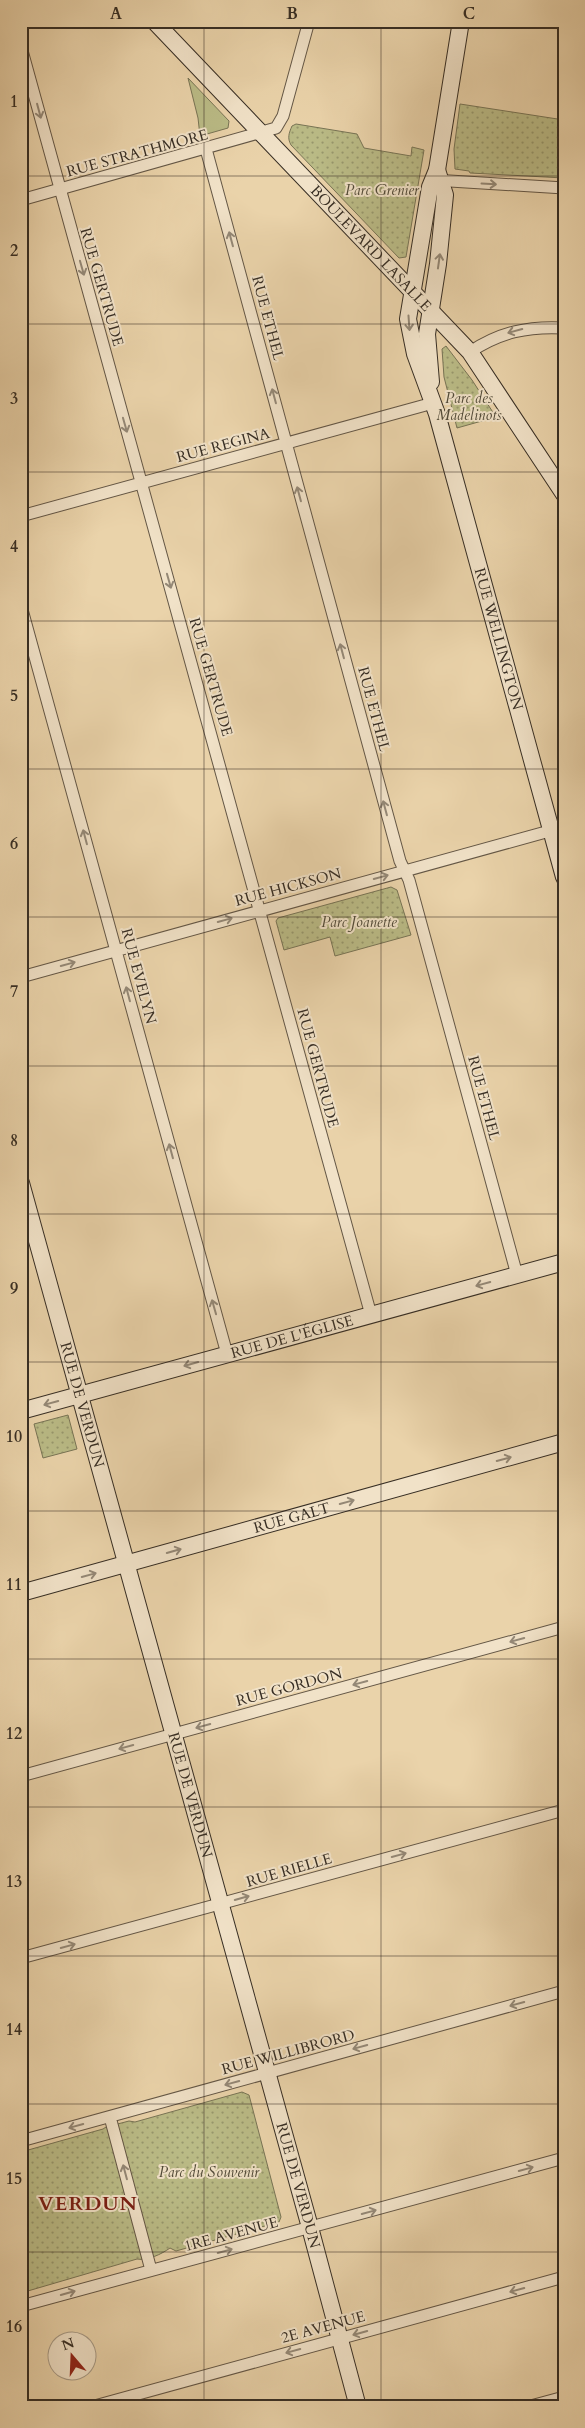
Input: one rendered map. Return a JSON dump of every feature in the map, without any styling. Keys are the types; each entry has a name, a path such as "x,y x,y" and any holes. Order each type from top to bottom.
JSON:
{"main road":[{"name":"BOULEVARD LASALLE","path":"154,21 470,352 564,494"},
{"name":"RUE WELLINGTON","path":"460,21 437,177 408,319 410,335 433,403 557,829 564,877"},
{"name":"RUE WELLINGTON","path":"433,403 427,334 438,264 445,195 437,177"},
{"name":"RUE DE VERDUN","path":"21,1183 358,2407"},
{"name":"RUE DE L'ÉGLISE","path":"21,1411 564,1262"},
{"name":"RUE GALT","path":"21,1593 564,1442"}],"street":[{"name":"RUE STRATHMORE","path":"21,200 261,134 276,128 282,121 309,21"},
{"name":"RUE GERTRUDE","path":"21,48 371,1315"},
{"name":"RUE ETHEL","path":"206,149 397,852 409,880 517,1275"},
{"path":"437,177 564,188"},
{"path":"470,352 487,341 519,329 564,328"},
{"name":"RUE REGINA","path":"21,516 433,403"},
{"name":"RUE EVELYN","path":"21,606 227,1354"},
{"name":"RUE HICKSON","path":"21,977 557,829"},
{"name":"RUE GORDON","path":"21,1776 564,1627"},
{"name":"RUE RIELLE","path":"21,1958 564,1810"},
{"name":"RUE WILLIBRORD","path":"21,2141 564,1991"},
{"path":"110,2117 151,2270"},
{"name":"1RE AVENUE","path":"21,2306 564,2158"},
{"name":"2E AVENUE","path":"91,2407 564,2277"},
{"path":"527,2407 564,2396"}],"green space":[{"path":"188,78 229,121 228,128 200,136 198,118"},
{"path":"460,104 564,120 564,178 470,173 469,171 455,169 454,149"},
{"name":"Parc Grenier","path":"296,124 357,134 364,148 411,156 412,147 424,150 406,257 399,258 291,145 289,133 292,126"},
{"name":"Parc des Madelinots","path":"446,346 472,380 496,417 457,428 444,377 442,349"},
{"name":"Parc Joanette","path":"391,887 397,890 411,935 335,956 330,937 284,950 276,921 278,918"},
{"path":"68,1415 77,1449 43,1458 34,1424"},
{"name":"Parc du Souvenir","path":"242,2092 249,2095 281,2217 279,2222 176,2251 170,2248 150,2258 137,2259 21,2293 21,2152 106,2127 129,2121 135,2122"}],"district":[{"name":"VERDUN","path":"88,2203"}]}
